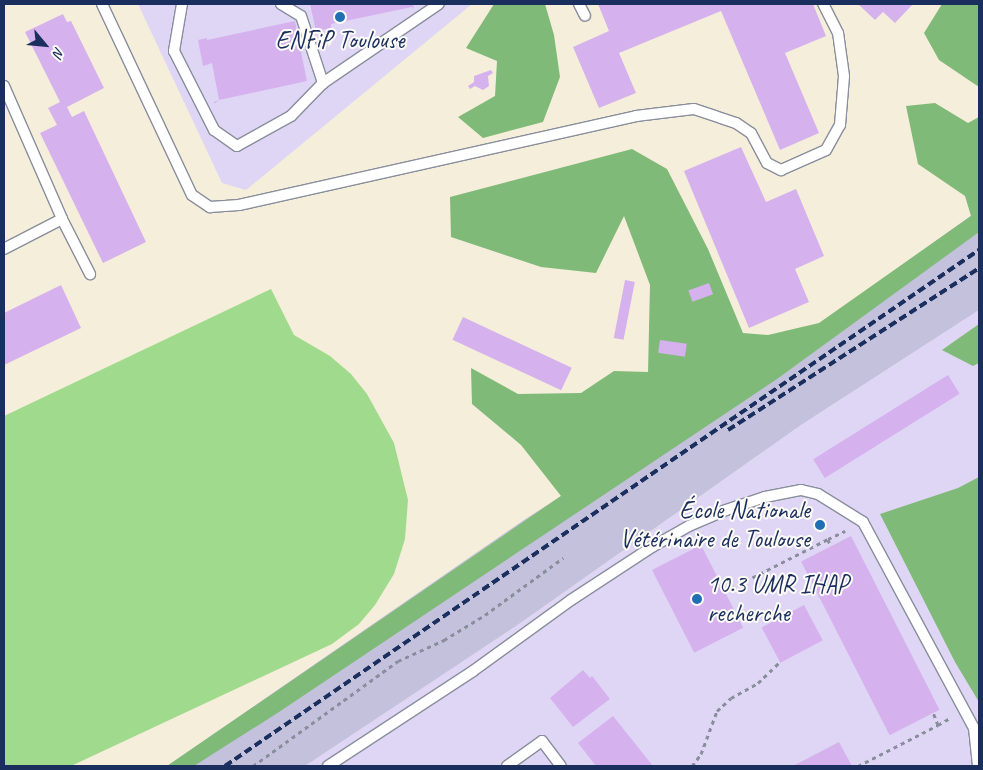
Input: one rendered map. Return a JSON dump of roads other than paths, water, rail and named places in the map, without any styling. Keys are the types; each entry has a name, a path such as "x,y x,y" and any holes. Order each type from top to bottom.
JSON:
{"lane":[{"path":"102,4 192,195 210,207 239,205 636,116 694,109 736,123 751,133 767,163 781,170 826,150 840,124 844,76 838,33 823,4"},
{"path":"182,4 174,52 214,130 237,146 291,116 323,83 439,4"},
{"path":"281,4 301,16 323,83"},
{"path":"579,4 585,16"},
{"path":"4,86 62,219 90,274"},
{"path":"4,249 62,219"},
{"path":"328,766 473,671 571,600 652,547 689,526 726,510 765,497 801,490 818,494 863,522 974,728 978,766"},
{"path":"506,766 542,741 561,766"}],"railway":[{"path":"225,766 979,250"},
{"path":"728,430 979,268"}],"place":[{"name":"ENFiP Toulouse","path":"340,17"},
{"name":"École Nationale Vétérinaire de Toulouse","path":"820,525"},
{"name":"10.3 UMR IHAP recherche","path":"697,599"}]}
